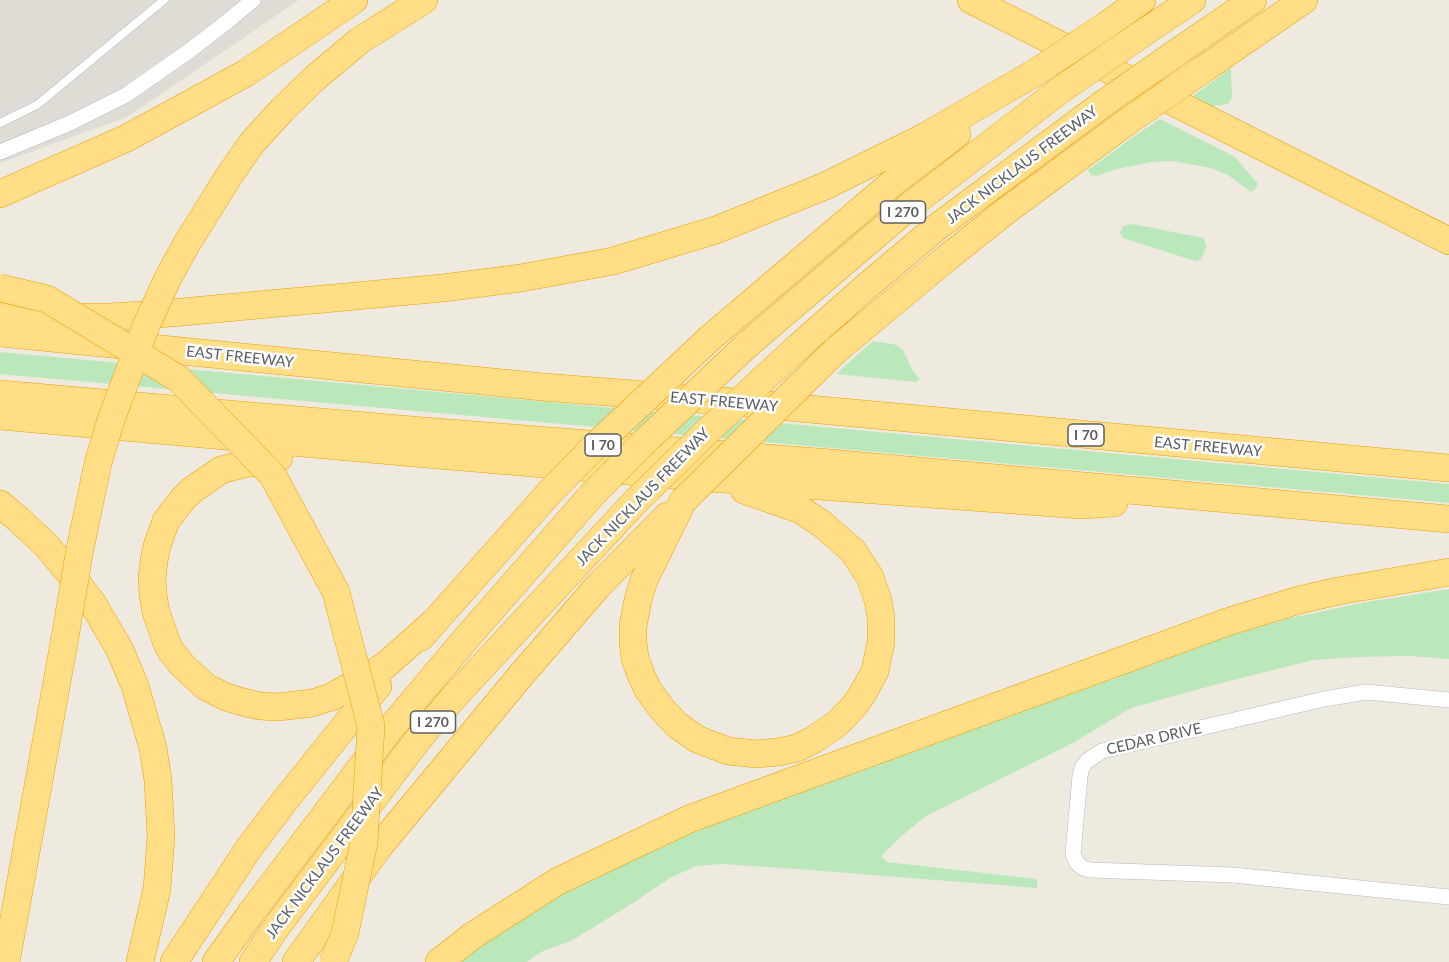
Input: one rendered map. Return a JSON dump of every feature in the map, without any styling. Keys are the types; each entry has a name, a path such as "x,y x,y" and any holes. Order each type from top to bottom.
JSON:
{"highway":[{"path":"0,194 127,138 246,73 354,0"},
{"path":"971,0 1449,241"},
{"path":"0,314 110,317 171,313 476,284 613,261 716,230 825,186 926,136 1038,70 1142,0"},
{"name":"JACK NICKLAUS FREEWAY","path":"216,962 271,885 390,729 590,497 641,445 748,344 911,205 1063,88 1192,0"},
{"name":"JACK NICKLAUS FREEWAY","path":"253,962 278,925 416,742 453,698 636,501 715,424 798,347 937,227 1100,106 1253,0"},
{"path":"296,962 378,848 598,586 835,351 1006,211 1128,121 1304,0"},
{"path":"246,73 416,5"},
{"path":"6,962 98,463 127,373 146,326 186,245 207,209 252,143 315,78 359,41 416,5"},
{"path":"174,962 249,848 356,711 549,493 593,448 710,338 890,186 1038,70"},
{"path":"0,288 47,299 180,379 273,476 336,592 371,726 364,842 345,933 333,962"},
{"name":"EAST FREEWAY","path":"0,333 543,387 723,401 1449,468"},
{"name":"I 70","path":"0,394 830,463 1449,519"},
{"path":"0,416 709,478 1082,505 1207,497"},
{"path":"415,453 310,455 268,459 221,470 192,490 166,521 157,546 152,578 153,595 166,641 183,666 206,687 226,697 260,706 278,707 312,703 331,697 387,664 433,623"},
{"path":"683,501 644,580 635,613 633,642 635,657 648,690 662,709 687,733 728,751 757,754 778,752 797,748 813,740 847,715 875,671 882,630 874,587 853,551 822,524 801,510 709,478"},
{"path":"0,504 46,545 93,604 120,651 135,686 153,748 161,837 157,889 140,962"},
{"path":"439,962 472,936 558,880 689,819 1227,622 1299,600 1338,591 1449,572"}],"street":[{"path":"0,152 70,123 126,95 189,51 253,0"},
{"name":"CEDAR DRIVE","path":"1449,700 1366,692 1324,699 1102,751 1087,761 1080,776 1073,854 1077,863 1090,870 1233,875 1449,897"}],"lane":[{"path":"0,123 37,105 164,0"}],"shaded area":[{"path":"0,0 299,0 127,117 0,163"}],"green space":[{"path":"1231,68 1232,98 1228,104 1212,106 1193,96"},
{"path":"1160,119 1235,157 1258,184 1256,188 1251,192 1228,175 1211,168 1173,161 1152,162 1096,176 1091,175 1088,170"},
{"path":"1133,224 1203,238 1207,246 1201,259 1192,260 1123,238 1120,233 1123,226"},
{"path":"873,341 897,345 903,350 913,371 920,379 916,382 836,374"},
{"path":"0,352 1449,484 1449,503 0,374"},
{"path":"1449,589 1449,659 1409,656 1313,660 1131,708 1071,744 926,816 881,856 887,862 1037,879 1037,888 721,864 696,866 670,878 571,941 543,951 527,962 447,962 634,852 1218,639 1286,619 1361,603"}]}
